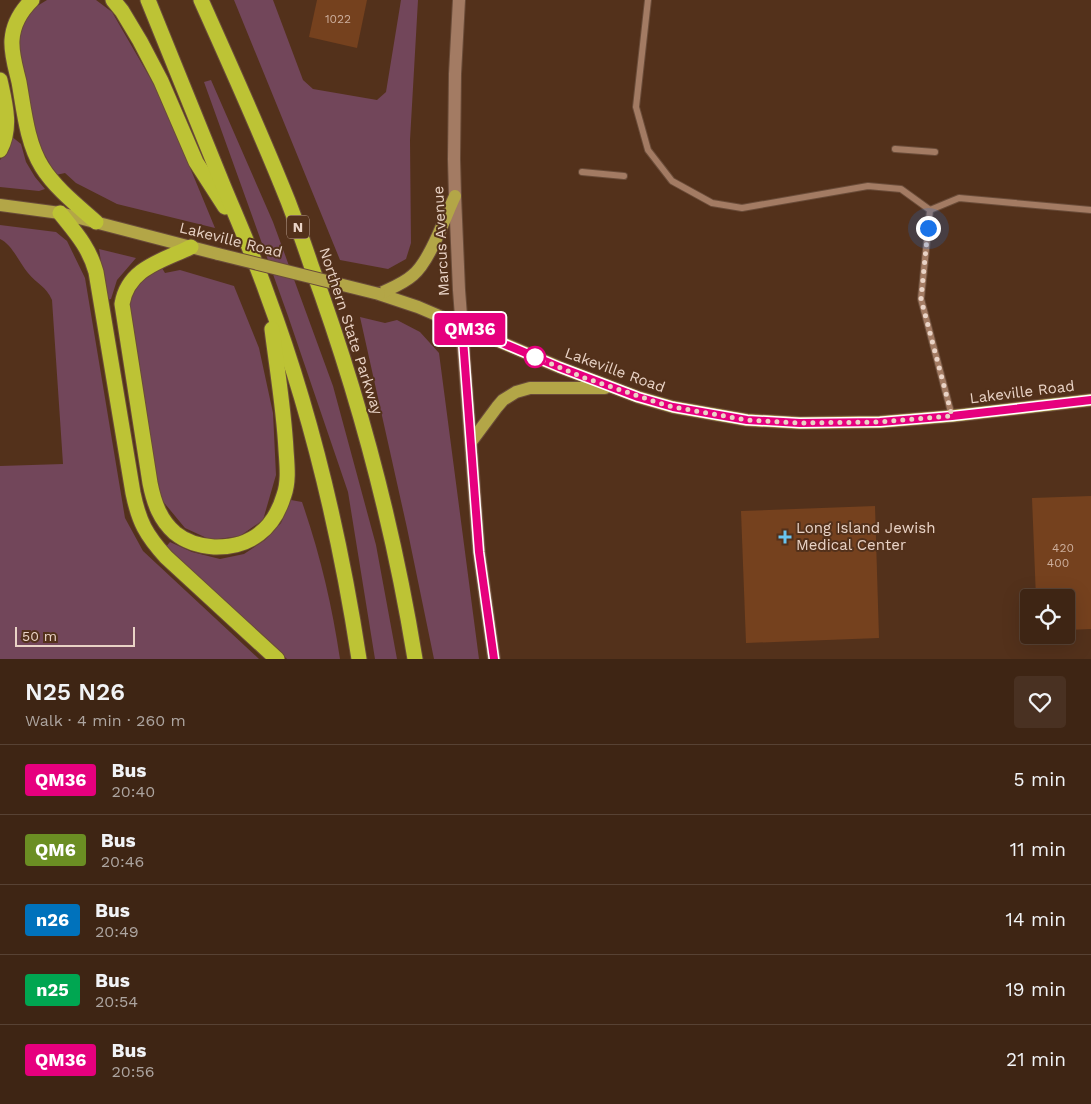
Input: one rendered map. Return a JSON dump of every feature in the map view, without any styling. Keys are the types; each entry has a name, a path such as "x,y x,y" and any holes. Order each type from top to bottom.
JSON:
{"highway":[{"path":"32,0 15,24 12,40 13,55 31,139 38,160 46,173 57,186 96,222"},
{"path":"113,0 130,24 150,59 196,162 244,236"},
{"path":"148,0 267,293 294,374 326,487 350,598 359,659"},
{"name":"Northern State Parkway","path":"201,0 288,202 337,338 355,395 386,508 414,659"},
{"path":"212,0 230,64"},
{"path":"0,80 7,119 6,134 0,150"},
{"path":"60,213 84,243 96,272 133,493 139,518 144,529 166,557 277,659"},
{"path":"191,247 152,265 136,276 126,289 122,304 154,501 165,522 174,532 187,541 211,547 230,546 254,538 273,520 284,497 287,482 285,430 267,293"}],"main road":[{"name":"Marcus Avenue","path":"459,0 454,114 454,196 479,552 494,659"},
{"path":"379,294 400,284 420,268 429,253 454,196"},
{"name":"Lakeville Road","path":"0,205 60,213 379,294 418,307 613,388 673,407 747,420 800,423 880,422 1091,400"},
{"path":"471,442 503,400 516,392 530,388 613,388"}],"lane":[{"path":"648,0 636,107 648,150 672,182 712,203 742,208 868,186 902,189 930,210"},
{"path":"895,149 935,152"},
{"path":"582,172 624,176"},
{"path":"930,210 959,198 1091,210"},
{"path":"930,210 921,299 952,416"}],"shaded area":[{"path":"47,0 96,0 112,12 160,95 215,228 117,204 76,183 65,173 56,175 38,143 19,46 19,30 29,11"},
{"path":"234,0 273,0 303,80 313,89 377,100 386,92 401,0 418,0 410,140 411,243 406,259 388,269 340,260"},
{"path":"211,80 273,222 333,386 376,545 397,659 375,659 348,492 288,316 204,82"},
{"path":"11,136 21,144 26,162 45,189 39,191 0,187 0,160 6,153"},
{"path":"0,225 56,232 67,241 85,278 125,518 143,551 259,659 0,659 0,466 63,464 52,300 44,288 28,273 8,245 0,239"},
{"path":"99,249 136,258 117,280 111,299 107,300"},
{"path":"162,268 165,273 180,270 234,286 259,348 273,413 276,475 263,520 240,536 211,540 185,528 161,499 128,318 129,294 143,278"},
{"path":"360,317 385,323 397,320 420,332 439,353 479,659 434,659"},
{"path":"291,500 302,502 308,521 325,580 340,659 287,659 165,548 170,542 192,552 220,559 244,554 265,540 281,523"}],"building":[{"path":"317,0 367,0 357,48 309,37"},
{"path":"1091,496 1091,629 1075,630 1075,589 1036,589 1032,498"},
{"path":"875,506 879,638 746,643 741,511"}],"bus line":[{"name":"QM36","path":"494,659 479,552 462,326 585,378 638,397 673,407 747,420 800,423 880,422 1091,400"}],"place":[{"name":"Long Island Jewish Medical Center","path":"785,537"}],"route":[{"path":"535,357 638,397 673,407 747,420 800,423 880,422 952,416 921,299 928,228"}]}
